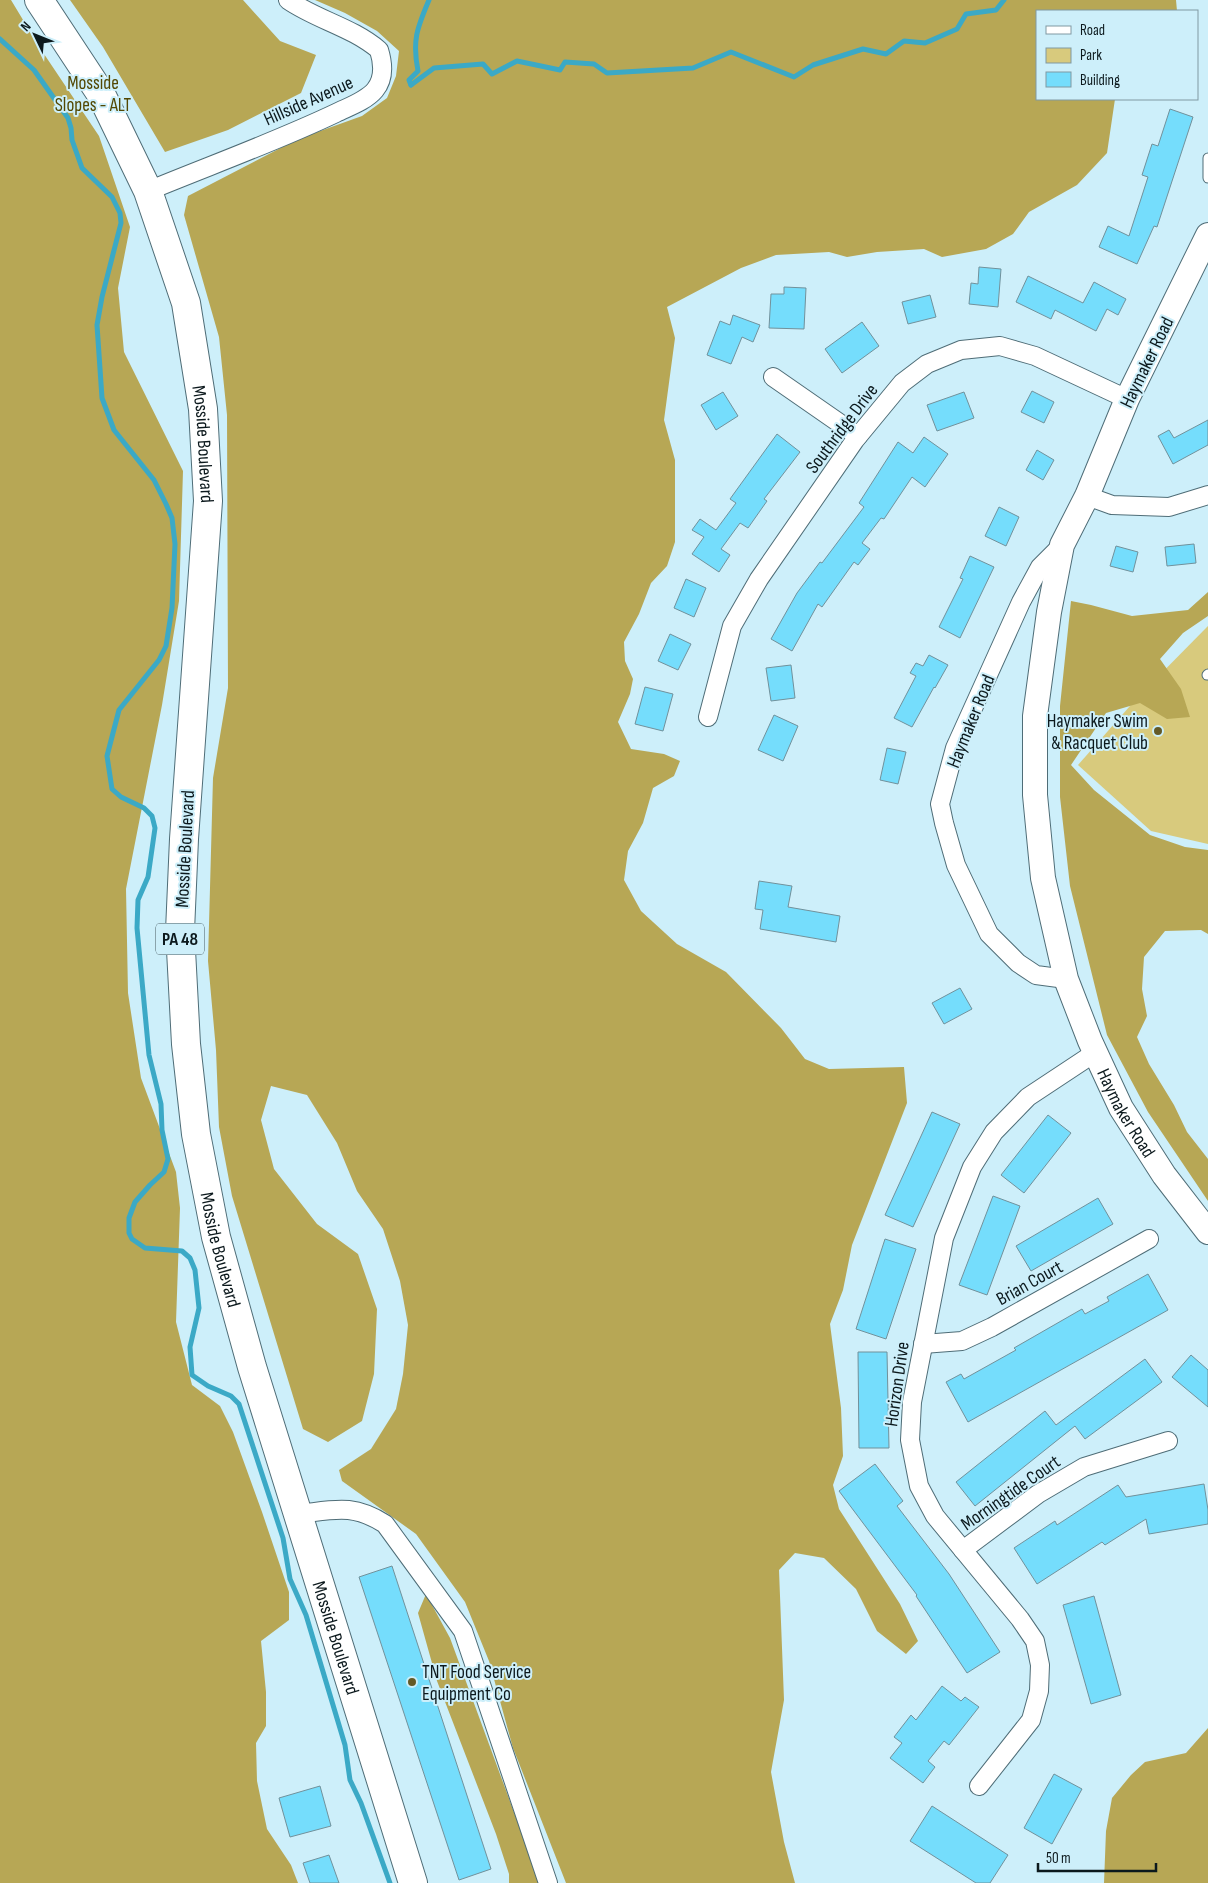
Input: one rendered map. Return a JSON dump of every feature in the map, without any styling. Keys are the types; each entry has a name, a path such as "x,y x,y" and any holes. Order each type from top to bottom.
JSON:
{"main road":[{"name":"Mosside Boulevard","path":"39,0 101,94 148,191 186,303 204,418 208,501 184,840 180,931 186,1044 196,1134 216,1237 252,1368 298,1514 408,1881"},
{"name":"Haymaker Road","path":"1208,235 1127,399 1087,496 1062,545 1049,612 1035,716 1035,795 1043,878 1066,979 1121,1108 1164,1175 1208,1232"}],"street":[{"name":"Hillside Avenue","path":"148,191 319,121 366,98 375,90 382,78 379,50 354,32 302,9 288,0"},
{"name":"Southridge Drive","path":"708,718 732,626 759,579 858,436 902,383 926,364 961,350 1000,346 1035,356 1127,399"},
{"path":"773,377 858,436"},
{"path":"1087,496 1112,505 1169,507 1208,495"},
{"name":"Haymaker Road","path":"1062,545 1040,567 1021,602 955,748 940,804 956,864 989,934 1018,963 1036,974 1066,979"},
{"name":"Horizon Drive","path":"979,1786 1031,1720 1039,1692 1040,1665 1035,1641 1020,1619 935,1516 919,1486 910,1440 912,1402 944,1238 972,1167 994,1132 1028,1097 1096,1052"},
{"name":"Brian Court","path":"923,1344 962,1341 992,1327 1149,1239"},
{"name":"Morningtide Court","path":"963,1550 1038,1494 1084,1467 1168,1441"},
{"path":"298,1514 346,1508 371,1515 385,1524 463,1631 548,1883"}],"lane":[{"path":"1208,158 1208,178"}],"green space":[{"name":"Haymaker Swim & Racquet Club","path":"1208,626 1208,844 1151,831 1078,765 1137,698"}],"shaded area":[{"path":"0,0 11,0 40,48 99,136 130,227 118,288 124,352 183,471 179,601 162,705 126,889 128,993 141,1078 176,1172 180,1208 176,1322 192,1385 220,1406 233,1432 289,1592 289,1620 261,1641 266,1692 266,1726 256,1743 257,1781 267,1829 291,1865 298,1883 0,1883"},
{"path":"70,0 243,0 280,41 316,55 301,93 228,130 165,152 103,47"},
{"path":"315,0 1176,0 1177,10 1036,10 1036,100 1115,100 1107,153 1077,185 1029,212 1013,234 986,249 942,257 924,249 877,252 847,257 829,252 776,255 741,268 667,307 675,338 664,420 675,460 675,542 667,566 651,583 639,614 624,642 625,661 633,679 630,694 618,722 631,749 664,754 680,761 674,776 653,788 643,823 628,851 624,880 641,911 677,944 726,972 781,1028 805,1059 829,1069 904,1067 907,1103 852,1245 843,1290 830,1324 841,1408 843,1456 833,1485 839,1509 900,1604 918,1641 906,1654 877,1631 856,1589 824,1558 795,1553 779,1570 784,1700 771,1772 784,1842 795,1883 566,1883 513,1748 489,1661 465,1602 416,1534 342,1481 339,1470 371,1449 396,1409 403,1374 408,1325 400,1281 383,1229 357,1191 337,1143 307,1095 271,1086 261,1120 274,1169 317,1224 358,1254 377,1309 374,1374 362,1421 328,1442 303,1429 232,1196 219,1127 216,1050 208,961 213,778 228,688 227,415 219,337 184,215 188,196 298,139 362,116 387,98 396,76 399,51 377,31 345,13"},
{"path":"1208,592 1208,616 1183,633 1160,659 1181,689 1190,717 1167,719 1140,703 1106,713 1071,765 1094,790 1150,835 1185,847 1208,850 1208,934 1201,930 1165,931 1144,957 1142,989 1147,1016 1137,1037 1149,1064 1174,1105 1187,1132 1208,1159 1208,1201 1148,1112 1107,1035 1070,886 1060,797 1060,706 1071,601 1132,616 1188,610"},
{"path":"426,1594 450,1638 540,1883 509,1883 509,1874 496,1834 437,1681 418,1613"},
{"path":"1208,1728 1208,1883 1104,1883 1106,1831 1112,1798 1131,1775 1145,1762 1186,1753"}],"building":[{"path":"1170,109 1193,117 1157,227 1154,226 1137,264 1099,247 1108,226 1129,236 1148,177 1142,175 1152,144 1158,146"},
{"path":"979,267 1001,269 998,307 969,304 971,283 978,284"},
{"path":"1028,276 1083,303 1094,282 1126,299 1118,315 1107,309 1096,331 1055,310 1051,319 1016,302"},
{"path":"784,287 806,288 804,329 769,328 771,294 784,294"},
{"path":"930,295 936,317 908,324 902,302"},
{"path":"733,315 760,325 753,342 742,337 731,364 707,355 720,321 730,325"},
{"path":"862,322 879,346 842,373 825,349"},
{"path":"1032,391 1054,402 1044,423 1021,412"},
{"path":"723,392 738,416 716,430 701,405"},
{"path":"964,392 974,418 937,431 927,405"},
{"path":"1208,420 1208,445 1173,464 1158,436 1169,430 1174,438"},
{"path":"777,434 800,452 764,499 767,501 748,528 740,523 721,549 730,555 719,572 692,554 704,537 692,530 700,519 716,530 736,503 730,499"},
{"path":"924,437 948,454 925,487 912,477 884,519 881,518 862,543 870,549 858,565 854,562 822,607 818,604 792,651 771,639 797,593 864,507 859,503 898,442 913,453"},
{"path":"1037,450 1054,460 1043,480 1026,470"},
{"path":"999,507 1019,517 1006,546 985,536"},
{"path":"1194,544 1196,563 1167,566 1165,547"},
{"path":"1116,546 1138,552 1133,572 1110,566"},
{"path":"970,556 994,567 960,638 939,627 963,579 960,578"},
{"path":"686,579 706,588 694,617 674,608"},
{"path":"670,634 691,644 678,670 658,661"},
{"path":"929,655 948,665 912,727 894,718 916,676 910,673 916,663 923,666"},
{"path":"791,665 795,698 771,701 766,668"},
{"path":"645,687 673,694 663,731 635,724"},
{"path":"774,715 798,726 783,761 758,750"},
{"path":"887,748 906,752 898,784 880,780"},
{"path":"759,881 792,886 788,907 840,916 836,942 760,929 763,910 755,909"},
{"path":"960,988 972,1009 944,1024 932,1003"},
{"path":"932,1112 960,1124 913,1227 885,1215"},
{"path":"1048,1115 1071,1133 1024,1193 1001,1175"},
{"path":"993,1196 1020,1206 987,1295 959,1285"},
{"path":"1098,1198 1113,1224 1031,1271 1016,1246"},
{"path":"885,1239 916,1249 886,1339 856,1329"},
{"path":"1148,1274 1168,1310 968,1422 946,1382 961,1374 964,1379 1016,1350 1014,1348 1082,1309 1085,1314 1109,1301 1107,1297"},
{"path":"858,1352 887,1352 889,1448 859,1448"},
{"path":"1191,1355 1208,1370 1208,1407 1172,1377"},
{"path":"1145,1359 1162,1382 1085,1439 1075,1426 975,1506 956,1482 1045,1411 1056,1425"},
{"path":"875,1464 903,1501 897,1506 949,1574 1000,1652 967,1673 917,1595 839,1491"},
{"path":"1204,1484 1208,1524 1149,1534 1146,1519 1105,1545 1102,1542 1037,1584 1014,1548 1055,1521 1057,1525 1118,1485 1126,1497"},
{"name":"TNT Food Service Equipment Co","path":"392,1566 491,1869 459,1880 359,1577"},
{"path":"1094,1596 1121,1695 1091,1704 1063,1605"},
{"path":"942,1686 961,1701 965,1697 979,1707 949,1745 944,1741 928,1761 935,1767 923,1783 890,1758 902,1743 894,1737 911,1715 916,1720"},
{"path":"1054,1774 1082,1789 1052,1844 1024,1828"},
{"path":"320,1786 331,1826 290,1837 279,1798"},
{"path":"932,1806 1008,1855 990,1883 976,1883 910,1841"},
{"path":"329,1855 339,1883 310,1883 303,1863"}],"waterway":[{"path":"411,85 409,80 418,71 416,60 417,35 429,0"},
{"path":"411,85 434,68 483,64 492,74 517,61 560,70 565,62 594,64 607,73 693,68 731,52 794,77 813,65 863,49 886,54 904,41 925,43 957,29 966,14 996,10 1004,0"},
{"path":"0,39 34,70 68,118 72,140 82,168 112,197 120,213 121,223 102,297 97,325 102,398 114,430 154,480 172,518 175,544 172,608 166,646 159,660 119,710 107,756 112,789 121,797 144,808 152,816 155,828 148,877 138,900 137,928 149,1055 161,1104 162,1130 168,1159 164,1172 135,1202 129,1218 129,1233 132,1239 145,1248 182,1251 190,1258 195,1270 199,1308 190,1347 192,1375 208,1386 231,1396 239,1404 283,1538 290,1579 306,1615 345,1745 350,1780 361,1803 390,1883"}],"place":[{"name":"Haymaker Swim & Racquet Club","path":"1158,731"},
{"name":"TNT Food Service Equipment Co","path":"412,1682"}],"park label":[{"name":"Mosside Slopes - ALT","path":"93,93"}]}
